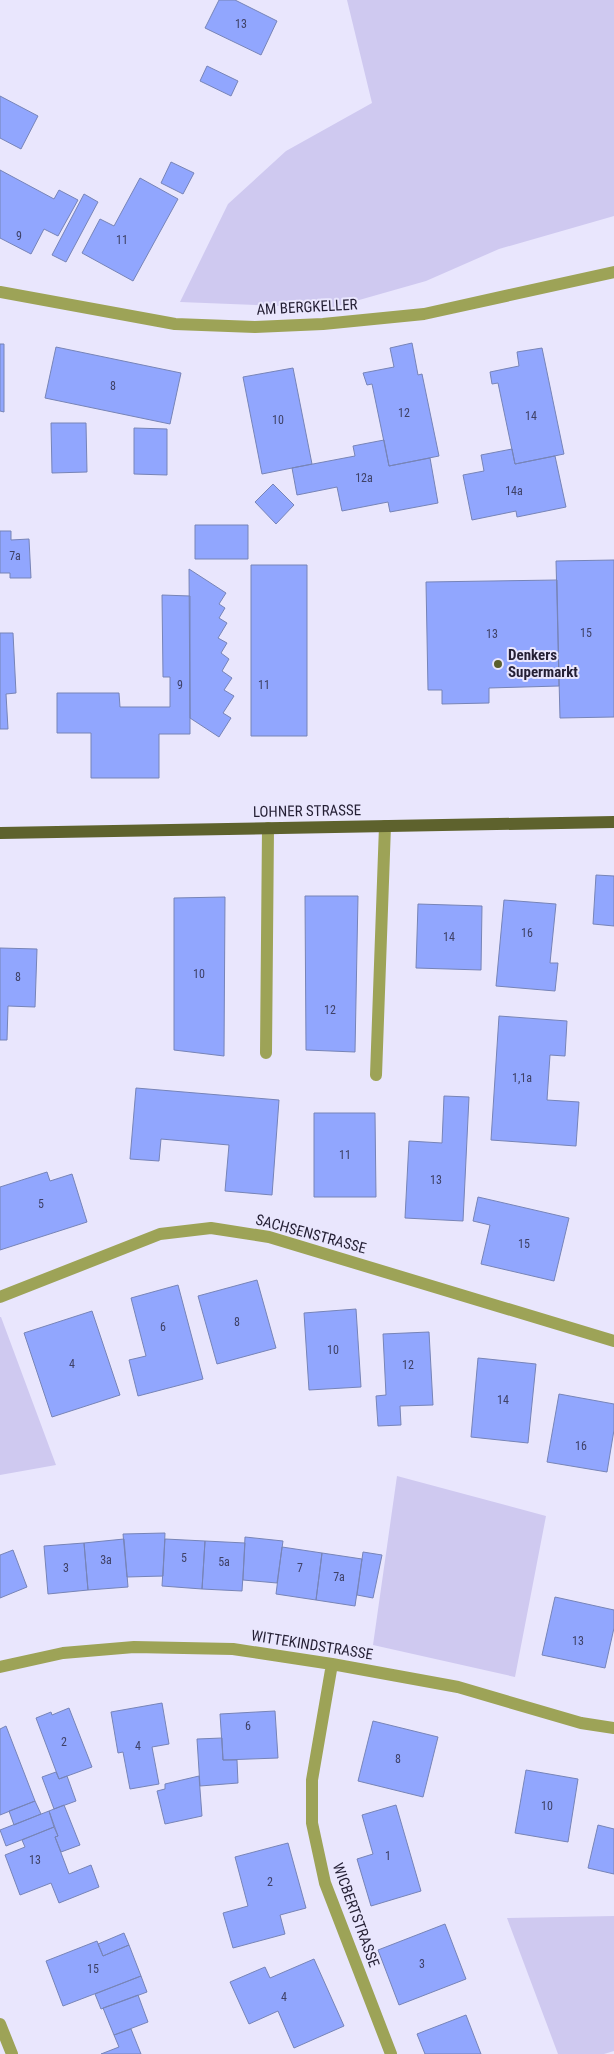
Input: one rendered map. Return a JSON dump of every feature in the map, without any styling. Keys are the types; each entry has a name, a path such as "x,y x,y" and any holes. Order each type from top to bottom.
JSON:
{"main road":[{"name":"LOHNER STRASSE","path":"0,833 614,822"}],"street":[{"name":"AM BERGKELLER","path":"0,292 175,324 255,327 323,324 424,314 614,272"},
{"path":"376,1075 385,826"},
{"path":"266,1053 268,828"},
{"name":"SACHSENSTRASSE","path":"0,1297 160,1234 211,1228 269,1237 614,1341"},
{"name":"WITTEKINDSTRASSE","path":"0,1667 63,1653 134,1647 233,1649 332,1664 458,1687 581,1723 614,1728"},
{"name":"WICBERTSTRASSE","path":"332,1664 312,1780 312,1823 325,1883 391,2054"},
{"path":"0,2024 12,2054"}],"shaded area":[{"path":"347,0 614,0 614,216 499,249 426,281 331,308 180,302 228,204 286,151 372,103"},
{"path":"1,1317 56,1465 0,1475"},
{"path":"397,1476 546,1516 515,1677 373,1645"},
{"path":"614,1916 614,2051 604,2054 558,2054 507,1918"}],"building":[{"path":"219,0 235,0 277,21 261,55 205,28"},
{"path":"207,66 238,81 231,96 200,81"},
{"path":"0,96 38,116 21,149 0,138"},
{"path":"171,162 194,173 183,194 161,183"},
{"path":"0,170 54,199 59,190 78,200 58,236 44,229 31,254 0,238"},
{"path":"140,178 178,199 133,281 82,253 100,219 114,226"},
{"path":"84,194 98,202 66,262 52,255"},
{"path":"412,343 418,375 422,374 439,456 389,466 372,384 367,385 363,373 394,367 390,348"},
{"path":"0,344 4,344 4,412 0,411"},
{"path":"56,347 181,373 170,424 45,398"},
{"path":"542,348 564,454 515,464 498,383 492,384 490,372 519,366 517,352"},
{"path":"293,368 312,464 262,474 243,377"},
{"path":"51,423 86,423 87,472 52,473"},
{"path":"134,428 167,429 167,475 134,474"},
{"path":"384,440 389,466 430,458 438,503 390,512 388,502 342,511 337,487 297,495 292,468 355,456 353,446"},
{"path":"512,449 515,464 555,456 566,507 517,517 516,511 472,520 463,475 484,471 481,455"},
{"path":"273,484 294,505 276,524 255,502"},
{"path":"195,525 248,525 248,559 195,559"},
{"path":"0,531 11,531 11,540 29,539 31,578 10,578 10,573 0,573"},
{"path":"614,560 614,717 560,718 556,561"},
{"path":"251,565 307,565 307,736 251,736"},
{"path":"189,569 226,593 219,604 225,608 219,618 227,623 218,638 227,643 221,653 229,659 222,671 232,678 224,690 234,696 223,713 231,718 219,737 190,718"},
{"path":"557,580 559,686 489,688 489,703 442,704 442,690 428,690 426,582"},
{"path":"162,595 190,596 190,734 159,734 159,778 91,778 91,733 57,733 57,693 119,693 120,707 170,707 170,677 163,677"},
{"path":"0,633 13,633 16,693 6,694 8,729 0,729"},
{"path":"596,875 614,876 614,926 593,924"},
{"path":"305,896 358,896 355,1052 306,1050"},
{"path":"225,897 224,1056 174,1050 174,898"},
{"path":"504,900 556,904 550,963 558,963 555,991 496,986"},
{"path":"418,904 482,906 481,970 416,968"},
{"path":"0,948 37,949 35,1007 8,1006 7,1040 0,1040"},
{"path":"499,1016 567,1021 565,1056 550,1055 547,1100 579,1102 576,1146 491,1140"},
{"path":"136,1088 279,1100 272,1195 225,1191 229,1145 161,1139 159,1161 130,1159"},
{"path":"444,1096 469,1097 463,1221 405,1218 409,1141 442,1143"},
{"path":"314,1113 375,1113 376,1197 314,1197"},
{"path":"47,1172 50,1181 72,1174 87,1222 0,1250 0,1187"},
{"path":"478,1197 569,1218 554,1281 481,1264 490,1225 473,1221"},
{"path":"257,1280 276,1348 217,1364 198,1296"},
{"path":"178,1285 203,1379 138,1396 129,1360 146,1356 131,1298"},
{"path":"356,1309 361,1387 309,1390 304,1313"},
{"path":"92,1311 120,1395 52,1417 24,1333"},
{"path":"429,1332 433,1405 400,1406 401,1425 378,1426 376,1396 386,1395 383,1334"},
{"path":"478,1358 536,1364 528,1443 471,1437"},
{"path":"559,1394 614,1404 614,1430 607,1472 547,1462"},
{"path":"165,1533 163,1576 127,1577 123,1534"},
{"path":"245,1537 283,1541 277,1583 243,1580"},
{"path":"124,1539 128,1587 88,1590 84,1543"},
{"path":"165,1539 205,1541 202,1589 162,1586"},
{"path":"205,1541 245,1543 242,1591 202,1589"},
{"path":"84,1543 88,1590 48,1594 44,1546"},
{"path":"282,1547 322,1553 316,1600 276,1594"},
{"path":"13,1550 27,1587 0,1598 0,1555"},
{"path":"363,1552 382,1555 373,1598 357,1595"},
{"path":"322,1553 362,1559 355,1606 316,1600"},
{"path":"555,1597 614,1610 614,1628 605,1668 542,1655"},
{"path":"162,1703 169,1744 152,1747 159,1784 130,1789 123,1752 118,1753 111,1712"},
{"path":"69,1708 92,1767 59,1779 36,1718 51,1712 52,1715"},
{"path":"275,1711 278,1758 223,1760 220,1714"},
{"path":"373,1721 438,1737 423,1797 358,1781"},
{"path":"6,1726 35,1801 0,1815 0,1729"},
{"path":"222,1738 223,1760 237,1760 238,1783 200,1786 197,1739"},
{"path":"526,1770 578,1779 568,1842 515,1833"},
{"path":"56,1772 59,1779 67,1776 76,1801 54,1809 42,1777"},
{"path":"199,1776 202,1816 165,1824 157,1791 165,1789 165,1784"},
{"path":"35,1801 41,1814 14,1825 9,1811"},
{"path":"64,1805 80,1845 61,1852 55,1837 58,1836 49,1811"},
{"path":"396,1805 421,1891 371,1906 357,1859 373,1854 362,1815"},
{"path":"49,1811 54,1827 6,1846 0,1830"},
{"path":"598,1825 614,1829 614,1874 588,1868"},
{"path":"54,1827 58,1836 55,1837 69,1874 91,1865 99,1887 59,1903 51,1883 20,1895 5,1855 25,1847 22,1840"},
{"path":"288,1843 306,1908 280,1915 285,1934 233,1948 223,1913 248,1906 235,1857"},
{"path":"445,1924 466,1979 399,2005 378,1950"},
{"path":"124,1933 129,1945 103,1956 98,1944"},
{"path":"97,1941 103,1956 129,1945 141,1976 63,2006 46,1961"},
{"path":"314,1959 344,2026 294,2048 278,2011 249,2024 230,1982 265,1967 270,1978"},
{"path":"141,1976 147,1992 101,2009 95,1994"},
{"path":"138,1995 148,2022 114,2035 103,2008"},
{"path":"466,2015 481,2054 425,2054 417,2034"},
{"path":"131,2029 141,2054 101,2054 119,2047 114,2035"}],"place":[{"name":"Denkers Supermarkt","path":"498,664"}]}
